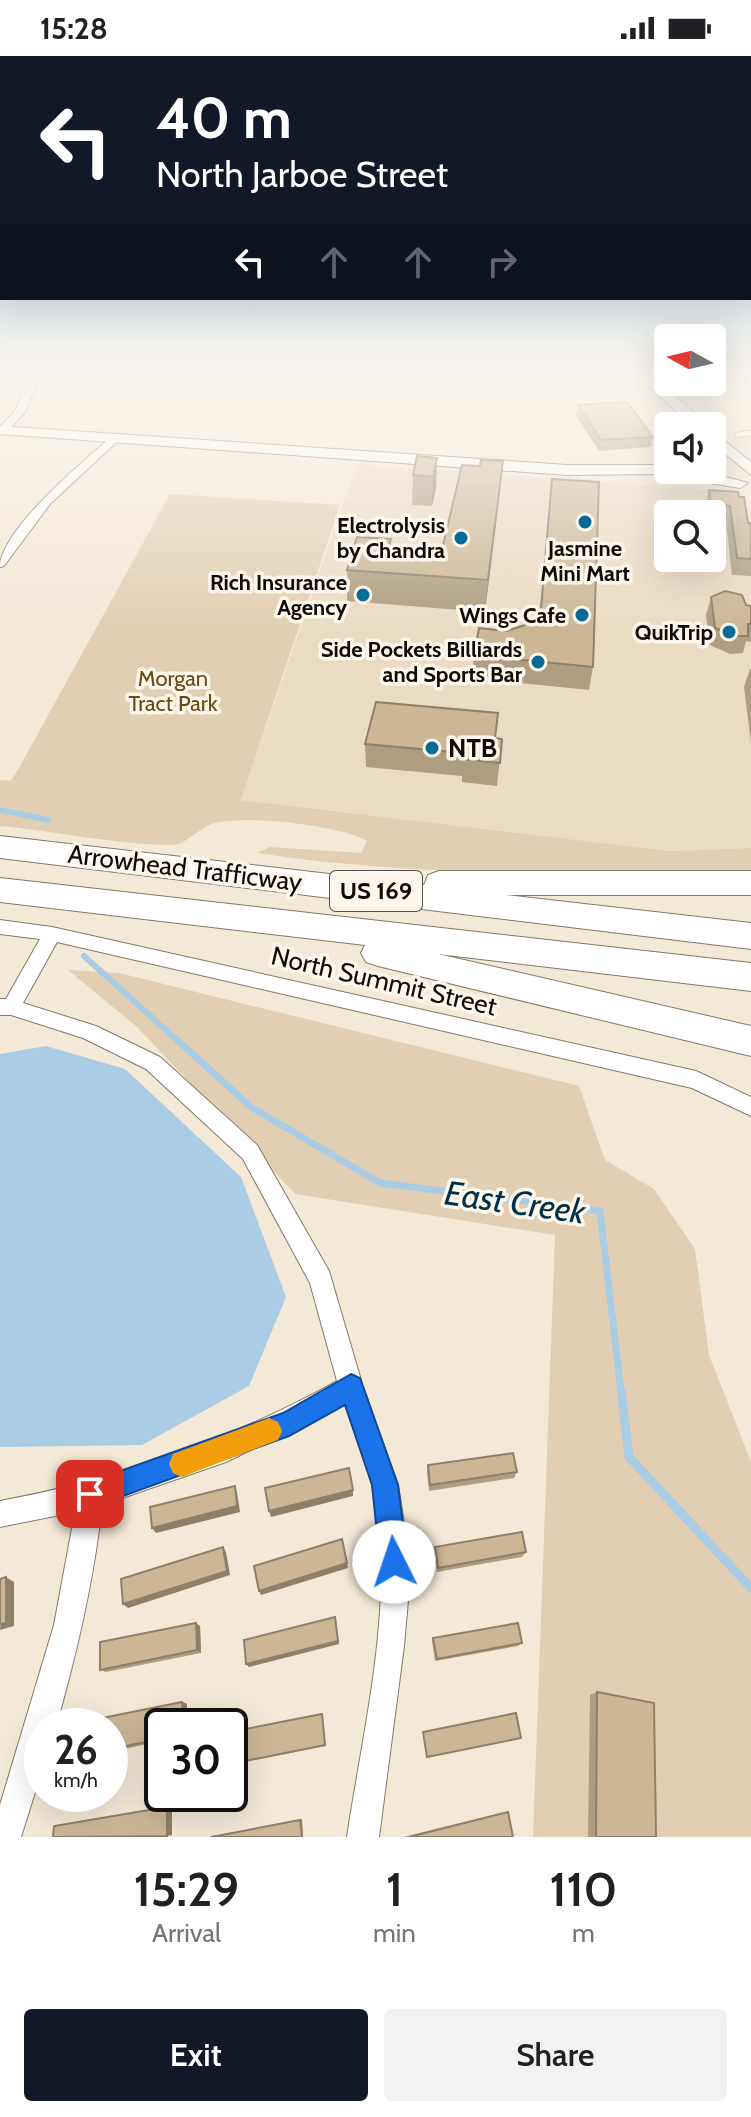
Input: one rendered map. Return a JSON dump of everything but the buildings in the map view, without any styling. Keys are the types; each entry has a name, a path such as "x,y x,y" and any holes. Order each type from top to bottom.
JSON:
{"highway":[{"name":"Arrowhead Trafficway","path":"0,847 751,936"},
{"path":"354,889 474,880 751,883"},
{"name":"Arrowhead Trafficway","path":"0,890 751,977"},
{"path":"257,922 485,981 751,1041"}],"street":[{"path":"0,563 46,502 91,461"},
{"path":"442,461 567,470 614,478 748,482"},
{"path":"732,461 748,482"},
{"path":"726,467 748,482"},
{"path":"567,470 598,468 654,472"},
{"path":"726,478 748,482"},
{"name":"North Summit Street","path":"0,927 52,934 696,1080 751,1107"},
{"path":"52,934 6,1007 89,1032 153,1063 250,1152 321,1279 351,1387 385,1485 393,1535 395,1589 363,1837"},
{"path":"0,1514 90,1494 289,1423 351,1387"},
{"path":"5,1837 52,1688 72,1610 86,1538 90,1494"}],"shaded area":[{"path":"357,464 722,491 734,495 751,511 751,848 670,851 241,800"}],"green space":[{"name":"Morgan Tract Park","path":"170,494 340,505 241,800 670,851 751,848 751,874 441,870 380,867 257,853 270,847 361,853 367,841 336,830 270,821 215,823 172,845 131,843 0,826 0,780 11,781 19,768"},
{"path":"68,970 119,973 579,1086 605,1160 654,1189 695,1249 709,1355 751,1462 751,1837 533,1837 555,1235 295,1194 137,1027"}],"water":[{"path":"46,1046 125,1069 241,1177 286,1297 249,1386 142,1445 0,1447 0,1054"}],"waterway":[{"name":"East Creek","path":"0,810 48,820"},
{"name":"East Creek","path":"84,956 178,1041"},
{"name":"East Creek","path":"176,1039 251,1107 380,1183 600,1211 621,1392"},
{"name":"East Creek","path":"621,1390 629,1457 751,1588"}],"slow traffic":[{"path":"182,1464 269,1431"}],"place":[{"name":"Jasmine Mini Mart","path":"585,522"},
{"name":"Electrolysis by Chandra","path":"461,538"},
{"name":"Rich Insurance Agency","path":"363,595"},
{"name":"Wings Cafe","path":"582,615"},
{"name":"QuikTrip","path":"729,632"},
{"name":"Side Pockets Billiards and Sports Bar","path":"538,662"},
{"name":"NTB","path":"432,748"}],"route":[{"path":"90,1494 155,1474 289,1423 351,1387 372,1439 385,1485 394,1562"}]}
